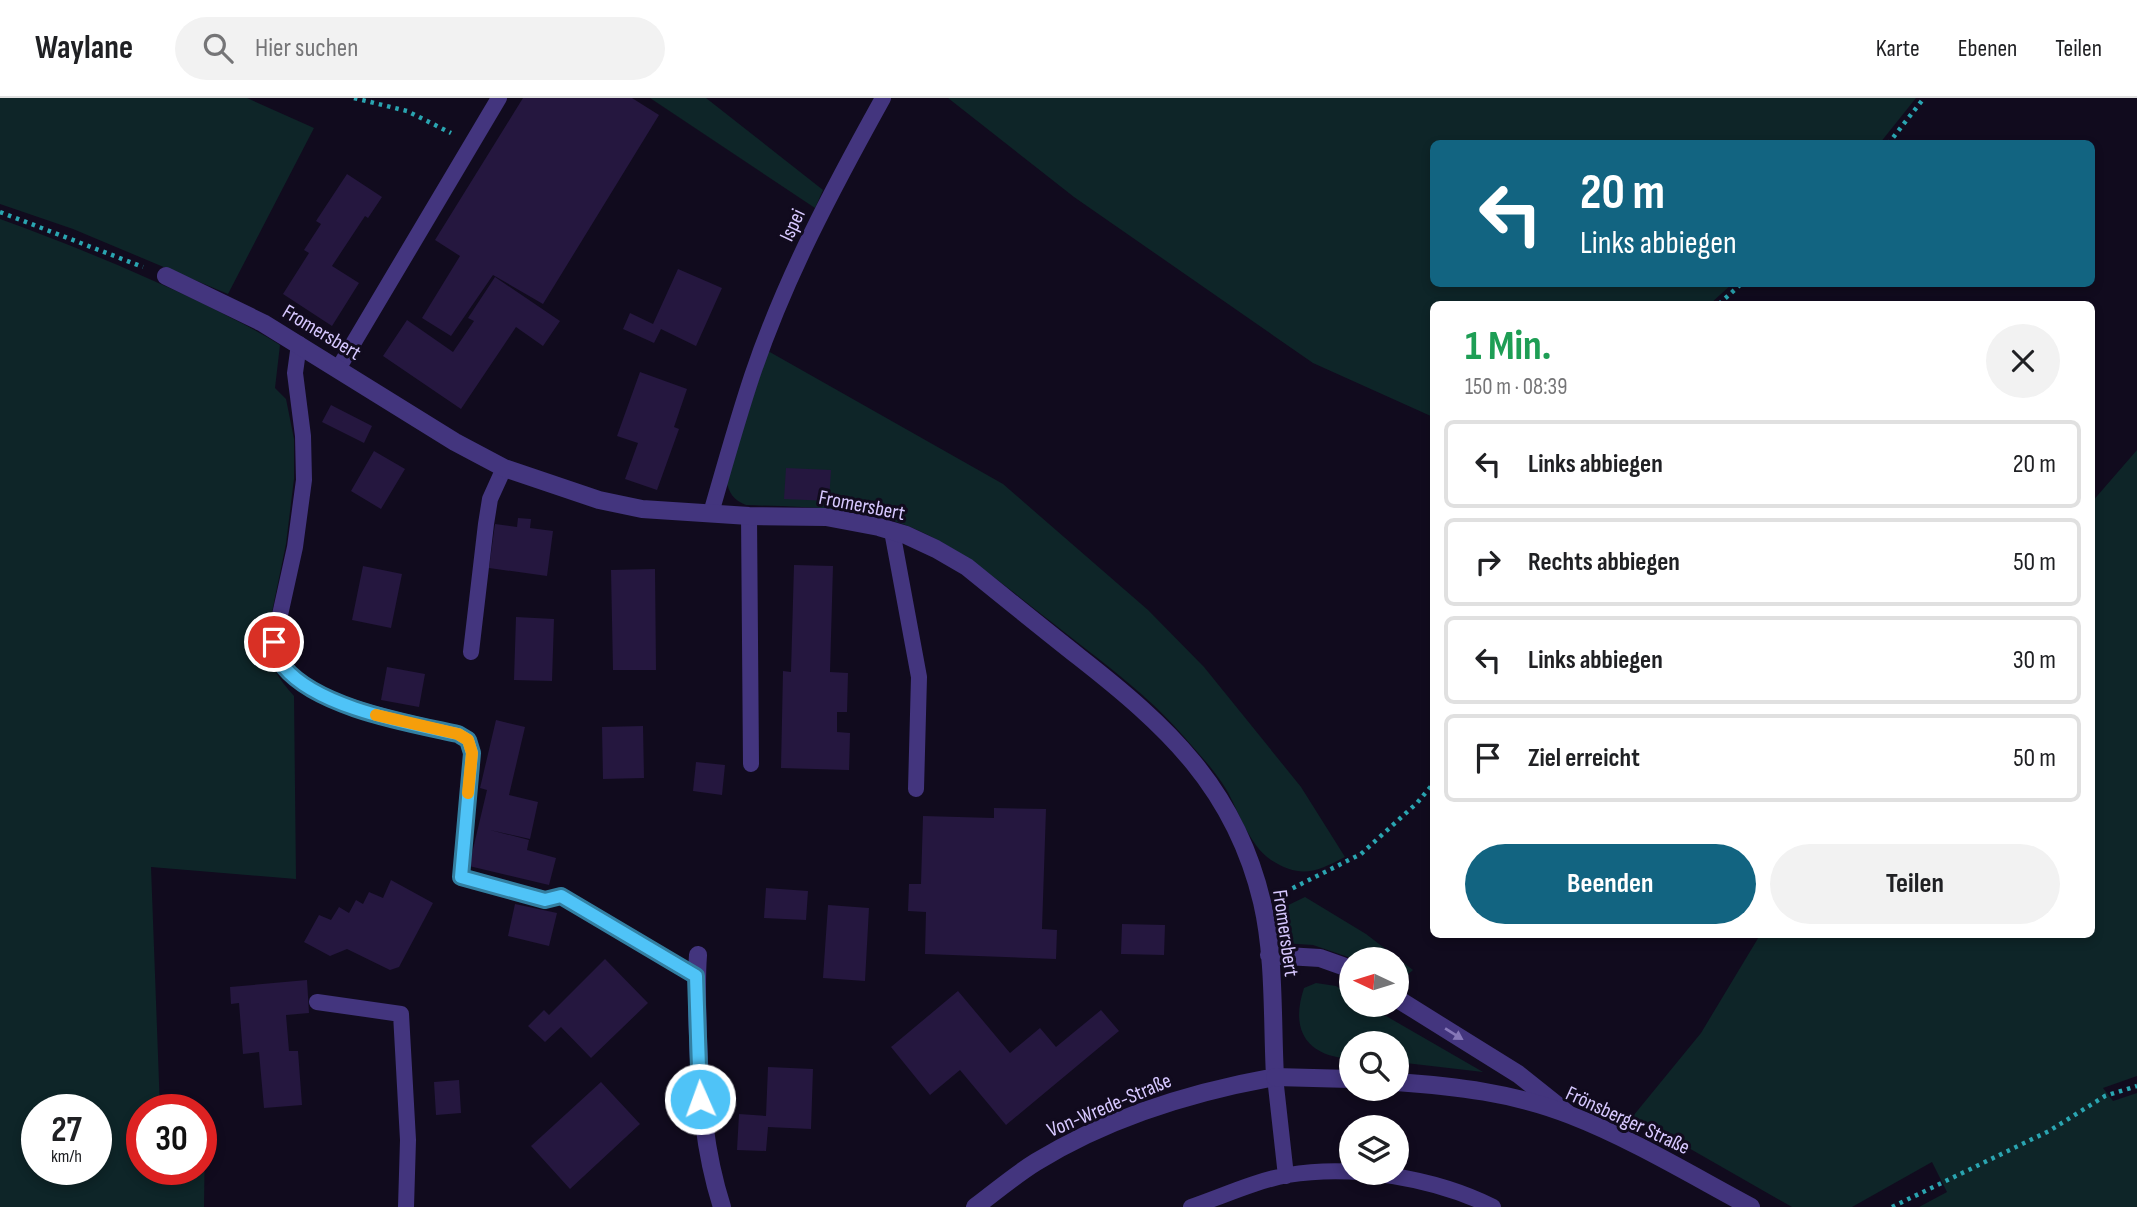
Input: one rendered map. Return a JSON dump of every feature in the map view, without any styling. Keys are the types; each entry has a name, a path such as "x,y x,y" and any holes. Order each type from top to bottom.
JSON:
{"street":[{"name":"Fromersbert","path":"166,276 263,323 455,442 504,468 599,500 642,509 749,516 825,517 892,531 936,549 967,567 1137,703 1163,727 1190,757 1228,812 1250,862 1262,903 1269,955 1275,1077"},
{"path":"698,955 696,976 700,1099 707,1150 722,1207"},
{"path":"1269,955 1320,958 1339,965"},
{"path":"1409,1006 1518,1074 1569,1114"},
{"path":"1275,1077 1339,1079"},
{"name":"Von-Wrede-Straße","path":"975,1207 1034,1163 1070,1142 1161,1104 1232,1085 1275,1077"},
{"name":"Frönsberger Straße","path":"1409,1083 1511,1098 1569,1114 1751,1207"}],"lane":[{"path":"338,369 499,98"},
{"name":"Ispei","path":"711,513 752,375 808,238 883,98"},
{"path":"299,344 295,373 303,436 304,480 295,547 274,642 284,667 330,699 366,713 458,734 468,740 472,753 461,877 545,900 561,896 696,976"},
{"path":"471,652 490,499 504,468"},
{"path":"749,516 751,764"},
{"path":"892,531 919,677 916,789"},
{"path":"317,1002 401,1014 408,1140 406,1207"},
{"path":"1275,1077 1286,1176"},
{"path":"1191,1207 1286,1176 1342,1172 1388,1176 1454,1189 1493,1207"}],"path":[{"path":"354,98 407,111 472,144"},
{"path":"1891,140 1924,98"},
{"path":"0,212 166,276"},
{"path":"1722,301 1738,287"},
{"path":"1262,903 1361,854 1417,803 1430,788"},
{"path":"1892,1207 2049,1131 2105,1096 2137,1086"}],"green space":[{"path":"0,98 247,98 314,128 228,294 73,229 0,204"},
{"path":"650,98 706,98 823,190 815,208"},
{"path":"948,98 1916,98 1882,140 1430,140 1430,287 1729,287 1713,301 1430,301 1430,416 1313,363 1074,197"},
{"path":"0,219 154,281 252,328 280,345 275,388 286,399 294,439 294,479 286,544 266,641 275,671 294,696 296,879 151,867 159,1094 126,1094 126,1185 204,1185 204,1207 0,1207"},
{"path":"768,351 1003,484 1148,610 1204,667 1301,787 1345,857 1317,870 1308,871 1291,870 1271,860 1250,836 1217,776 1157,708 997,580 938,540 894,521 858,512 746,505 735,498 726,480"},
{"path":"2137,450 2137,1076 2103,1088 2113,1101 2137,1093 2137,1207 1919,1207 1947,1192 1932,1162 1852,1207 1792,1207 1673,1139 1629,1121 1701,1033 1758,938 2095,938 2095,498"},
{"path":"1305,897 1383,947 1339,947 1339,954 1313,945 1283,943 1276,911"},
{"path":"1316,983 1336,986 1339,988 1339,1017 1388,1017 1483,1072 1409,1063 1409,1031 1339,1031 1339,1058 1323,1053 1305,1038 1301,1028 1299,1016 1304,988"}],"building":[{"path":"523,98 632,98 659,115 543,304 493,275 451,336 422,318 460,256 435,240"},
{"path":"347,174 382,197 368,218 365,216 332,266 359,283 332,326 283,294 309,253 304,250 321,224 316,221"},
{"path":"678,269 722,288 696,346 661,329 654,343 623,329 630,313 653,324"},
{"path":"495,277 560,321 543,346 516,327 461,409 383,356 407,320 453,352 474,321 468,318"},
{"path":"640,372 687,389 674,427 679,429 657,490 625,479 638,443 617,436"},
{"path":"331,405 372,426 364,443 322,422"},
{"path":"374,451 405,469 381,509 351,491"},
{"path":"786,468 831,470 829,501 784,499"},
{"path":"518,518 531,519 530,528 553,531 547,576 489,568 495,524 517,527"},
{"path":"794,565 833,566 830,672 848,673 847,712 837,712 837,732 850,733 849,770 781,768 783,671 791,672"},
{"path":"363,566 402,574 391,628 352,620"},
{"path":"655,569 656,670 613,670 611,570"},
{"path":"516,617 554,619 552,681 514,680"},
{"path":"387,667 425,674 419,707 381,700"},
{"path":"496,720 525,727 509,795 538,802 530,839 490,830 529,840 527,850 556,858 549,885 469,866 487,790 480,788"},
{"path":"643,726 644,778 603,779 602,727"},
{"path":"696,762 725,765 722,795 693,791"},
{"path":"994,808 1046,809 1042,929 1057,930 1056,959 925,954 926,912 908,911 909,884 921,884 923,816 994,818"},
{"path":"391,880 433,903 399,967 390,970 347,949 330,956 304,942 319,915 331,920 339,907 349,913 356,900 363,904 369,892 383,898"},
{"path":"766,888 808,891 806,920 764,918"},
{"path":"515,904 557,913 549,946 508,936"},
{"path":"828,905 869,908 865,981 823,978"},
{"path":"1122,924 1165,925 1164,955 1121,954"},
{"path":"605,959 648,1003 591,1058 561,1027 545,1042 528,1026 544,1010 549,1015"},
{"path":"307,980 309,1013 286,1015 289,1051 298,1051 302,1105 264,1108 259,1052 243,1054 239,1003 231,1004 230,987"},
{"path":"958,991 1010,1053 1040,1028 1056,1047 1101,1010 1119,1031 1006,1125 960,1070 930,1095 891,1047"},
{"path":"768,1067 813,1069 811,1129 768,1127 766,1151 737,1150 739,1114 766,1116"},
{"path":"459,1080 461,1113 436,1115 434,1082"},
{"path":"601,1082 640,1124 570,1189 531,1146"}],"slow traffic":[{"path":"376,715 458,734 468,740 472,753 468,793"}],"route":[{"path":"274,642 284,667 330,699 366,713 458,734 468,740 472,753 461,877 545,900 561,896 696,976 700,1099"}]}
